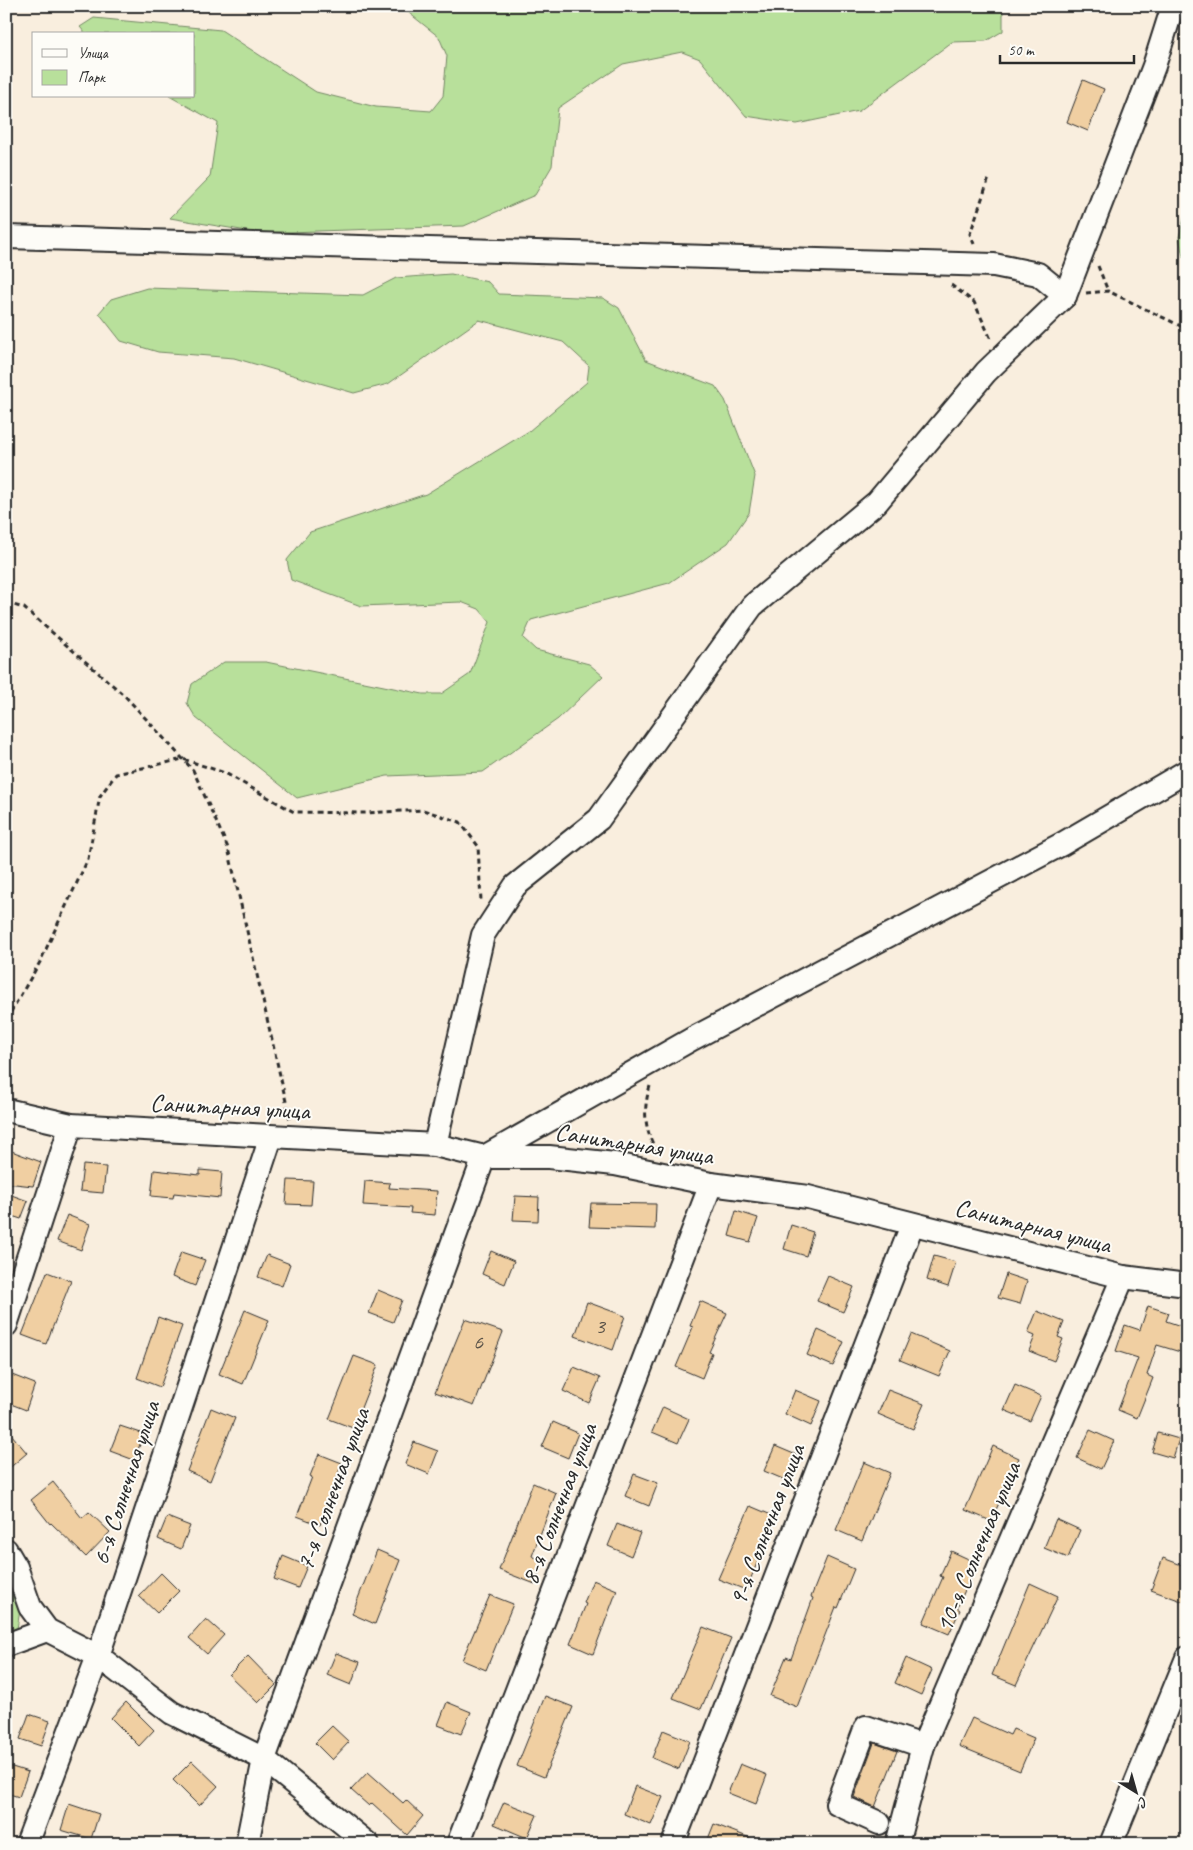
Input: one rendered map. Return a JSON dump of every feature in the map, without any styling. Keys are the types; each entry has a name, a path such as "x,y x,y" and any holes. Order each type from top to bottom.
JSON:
{"street":[{"path":"435,1145 483,935 515,886 599,819 752,606 877,502 986,372 1065,296 1154,66 1173,6"},
{"path":"6,237 994,265 1038,274 1065,296"},
{"path":"484,1157 692,1039 1062,844 1187,771"},
{"name":"Санитарная улица","path":"6,1110 71,1125 435,1145 484,1157 549,1157 615,1164 711,1184 808,1197 912,1225 1123,1277 1187,1285"},
{"path":"6,1325 71,1125"},
{"name":"6-я Солнечная улица","path":"27,1844 98,1656 281,1138"},
{"name":"7-я Солнечная улица","path":"247,1844 264,1759 484,1157"},
{"name":"8-я Солнечная улица","path":"458,1844 711,1184"},
{"name":"9-я Солнечная улица","path":"673,1844 912,1225"},
{"name":"10-я Солнечная улица","path":"897,1844 923,1746 1123,1277"},
{"path":"6,1550 16,1566 30,1607 47,1630 98,1656 172,1713 264,1759 368,1844"},
{"path":"6,1645 47,1630"},
{"path":"1111,1844 1187,1658"},
{"path":"879,1823 837,1804 866,1727 923,1746"}],"path":[{"path":"989,178 970,234 978,255 994,265"},
{"path":"948,282 974,302 990,337 986,372"},
{"path":"1065,296 1108,291 1187,329"},
{"path":"6,603 24,608 125,696 193,770 228,848 290,1112 281,1138"},
{"path":"6,1020 40,962 88,859 100,796 116,774 183,759 225,773 294,812 365,813 424,810 460,822 478,846 483,935"},
{"path":"652,1078 646,1103 646,1125 649,1137 664,1159"}],"green space":[{"path":"390,6 998,6 1003,13 1003,31 986,41 952,42 859,111 797,124 746,116 700,59 682,52 623,64 558,108 552,166 535,195 464,226 259,233 170,218 210,177 218,123 173,98 195,98 195,32 84,32 80,27 94,18 221,30 316,92 376,107 431,111 443,96 447,56 439,37 404,9"},
{"path":"1187,207 1187,259 1183,257 1179,237"},
{"path":"451,274 488,282 499,294 603,298 619,308 646,360 715,386 725,400 755,476 749,513 728,543 669,583 531,620 523,638 536,650 589,664 603,676 558,719 483,772 387,776 297,798 196,718 187,703 192,684 224,662 266,662 423,694 441,694 470,674 490,622 479,609 461,602 361,606 291,580 287,560 310,532 426,494 529,431 587,382 589,366 563,342 479,320 388,384 354,393 234,358 158,352 121,341 99,313 111,299 147,288 363,295 396,278"},
{"path":"6,1565 21,1603 17,1629 6,1632"}],"building":[{"path":"1083,80 1104,89 1088,131 1067,122"},
{"path":"6,1149 41,1162 33,1186 6,1183"},
{"path":"83,1165 106,1167 103,1193 80,1191"},
{"path":"154,1170 200,1175 200,1170 222,1172 220,1198 174,1193 173,1198 151,1196"},
{"path":"288,1180 313,1181 311,1205 286,1204"},
{"path":"365,1181 390,1183 389,1188 437,1191 435,1215 410,1213 411,1208 363,1205"},
{"path":"6,1193 28,1201 21,1219 6,1214"},
{"path":"515,1196 539,1197 538,1221 513,1220"},
{"path":"591,1203 656,1204 655,1229 589,1227"},
{"path":"736,1211 758,1218 750,1242 729,1236"},
{"path":"67,1215 90,1224 81,1250 57,1241"},
{"path":"791,1225 813,1232 806,1256 784,1249"},
{"path":"491,1251 514,1261 505,1284 482,1274"},
{"path":"181,1252 205,1260 195,1286 172,1277"},
{"path":"267,1255 290,1264 282,1286 258,1277"},
{"path":"934,1256 956,1262 948,1287 927,1280"},
{"path":"47,1272 71,1281 46,1344 22,1335"},
{"path":"1006,1274 1027,1281 1020,1304 998,1298"},
{"path":"828,1276 854,1287 843,1312 817,1301"},
{"path":"378,1290 402,1300 393,1322 369,1313"},
{"path":"700,1301 727,1313 709,1352 712,1353 702,1378 676,1367 693,1327 690,1326"},
{"path":"587,1302 625,1316 613,1350 575,1336"},
{"path":"1148,1306 1169,1313 1166,1321 1187,1328 1187,1354 1157,1345 1147,1375 1153,1378 1137,1418 1118,1410 1138,1358 1116,1351 1125,1325 1140,1330"},
{"path":"245,1310 269,1320 243,1384 219,1374"},
{"path":"1037,1311 1064,1322 1058,1337 1063,1339 1054,1361 1029,1351 1035,1336 1028,1333"},
{"path":"158,1317 182,1326 160,1387 137,1378"},
{"path":"465,1319 503,1332 474,1406 435,1392"},
{"path":"818,1330 844,1342 833,1366 807,1355"},
{"path":"911,1334 950,1351 939,1376 900,1360"},
{"path":"354,1356 378,1365 353,1428 329,1419"},
{"path":"574,1367 600,1378 589,1403 563,1391"},
{"path":"12,1375 35,1384 26,1410 6,1402 6,1390"},
{"path":"1015,1385 1041,1396 1030,1421 1004,1410"},
{"path":"795,1390 821,1401 811,1426 785,1414"},
{"path":"888,1390 924,1404 913,1429 878,1414"},
{"path":"663,1407 689,1419 678,1443 652,1432"},
{"path":"211,1408 235,1418 210,1481 187,1471"},
{"path":"553,1422 578,1433 568,1458 542,1447"},
{"path":"120,1426 144,1434 134,1460 110,1451"},
{"path":"6,1428 27,1453 6,1471"},
{"path":"1090,1430 1114,1441 1101,1469 1077,1458"},
{"path":"1158,1433 1179,1439 1173,1458 1152,1452"},
{"path":"414,1442 438,1451 429,1474 405,1464"},
{"path":"775,1446 801,1457 790,1482 764,1471"},
{"path":"993,1446 1019,1458 991,1521 965,1510"},
{"path":"319,1454 342,1463 320,1525 297,1516"},
{"path":"864,1462 890,1473 862,1541 836,1530"},
{"path":"634,1474 658,1483 649,1506 625,1496"},
{"path":"53,1482 82,1518 89,1512 110,1532 86,1557 50,1524 31,1500"},
{"path":"533,1483 556,1493 532,1556 543,1561 535,1584 499,1570"},
{"path":"750,1506 776,1517 746,1590 718,1579"},
{"path":"167,1517 190,1526 181,1549 158,1539"},
{"path":"1056,1519 1080,1530 1068,1558 1044,1548"},
{"path":"617,1524 640,1533 631,1556 608,1546"},
{"path":"377,1550 400,1560 375,1624 352,1614"},
{"path":"951,1551 977,1563 957,1608 960,1610 949,1634 923,1623 943,1577 940,1576"},
{"path":"283,1556 307,1566 298,1588 274,1579"},
{"path":"827,1557 854,1569 838,1608 836,1607 797,1707 770,1696 786,1657 791,1659 813,1598 811,1597"},
{"path":"1163,1558 1187,1567 1187,1603 1151,1590"},
{"path":"161,1573 179,1591 157,1613 139,1596"},
{"path":"593,1580 617,1590 593,1654 570,1644 586,1604 584,1603"},
{"path":"1030,1583 1058,1596 1016,1685 992,1675"},
{"path":"490,1595 513,1604 486,1670 462,1660"},
{"path":"206,1619 224,1635 207,1654 189,1638"},
{"path":"703,1627 731,1638 701,1709 673,1698"},
{"path":"336,1653 360,1662 351,1685 327,1675"},
{"path":"248,1656 276,1685 258,1703 229,1675"},
{"path":"906,1658 932,1670 921,1695 895,1683"},
{"path":"545,1696 573,1707 544,1777 517,1766"},
{"path":"126,1702 154,1730 139,1746 111,1718"},
{"path":"447,1702 471,1712 461,1734 438,1725"},
{"path":"29,1714 50,1721 41,1746 20,1739"},
{"path":"972,1718 1010,1735 1013,1729 1034,1738 1020,1771 959,1746"},
{"path":"332,1726 349,1742 332,1760 315,1743"},
{"path":"663,1730 690,1741 679,1769 652,1758"},
{"path":"874,1743 897,1751 875,1807 854,1797"},
{"path":"192,1761 218,1786 199,1806 173,1780"},
{"path":"740,1764 767,1775 756,1804 728,1793"},
{"path":"6,1765 28,1772 19,1797 6,1793"},
{"path":"368,1772 403,1803 406,1800 423,1816 407,1835 372,1803 369,1806 351,1790"},
{"path":"635,1786 663,1797 651,1825 624,1814"},
{"path":"504,1802 537,1815 527,1838 494,1824"},
{"path":"69,1804 99,1814 91,1839 61,1830"},
{"path":"714,1824 763,1843 763,1844 706,1844"}]}
